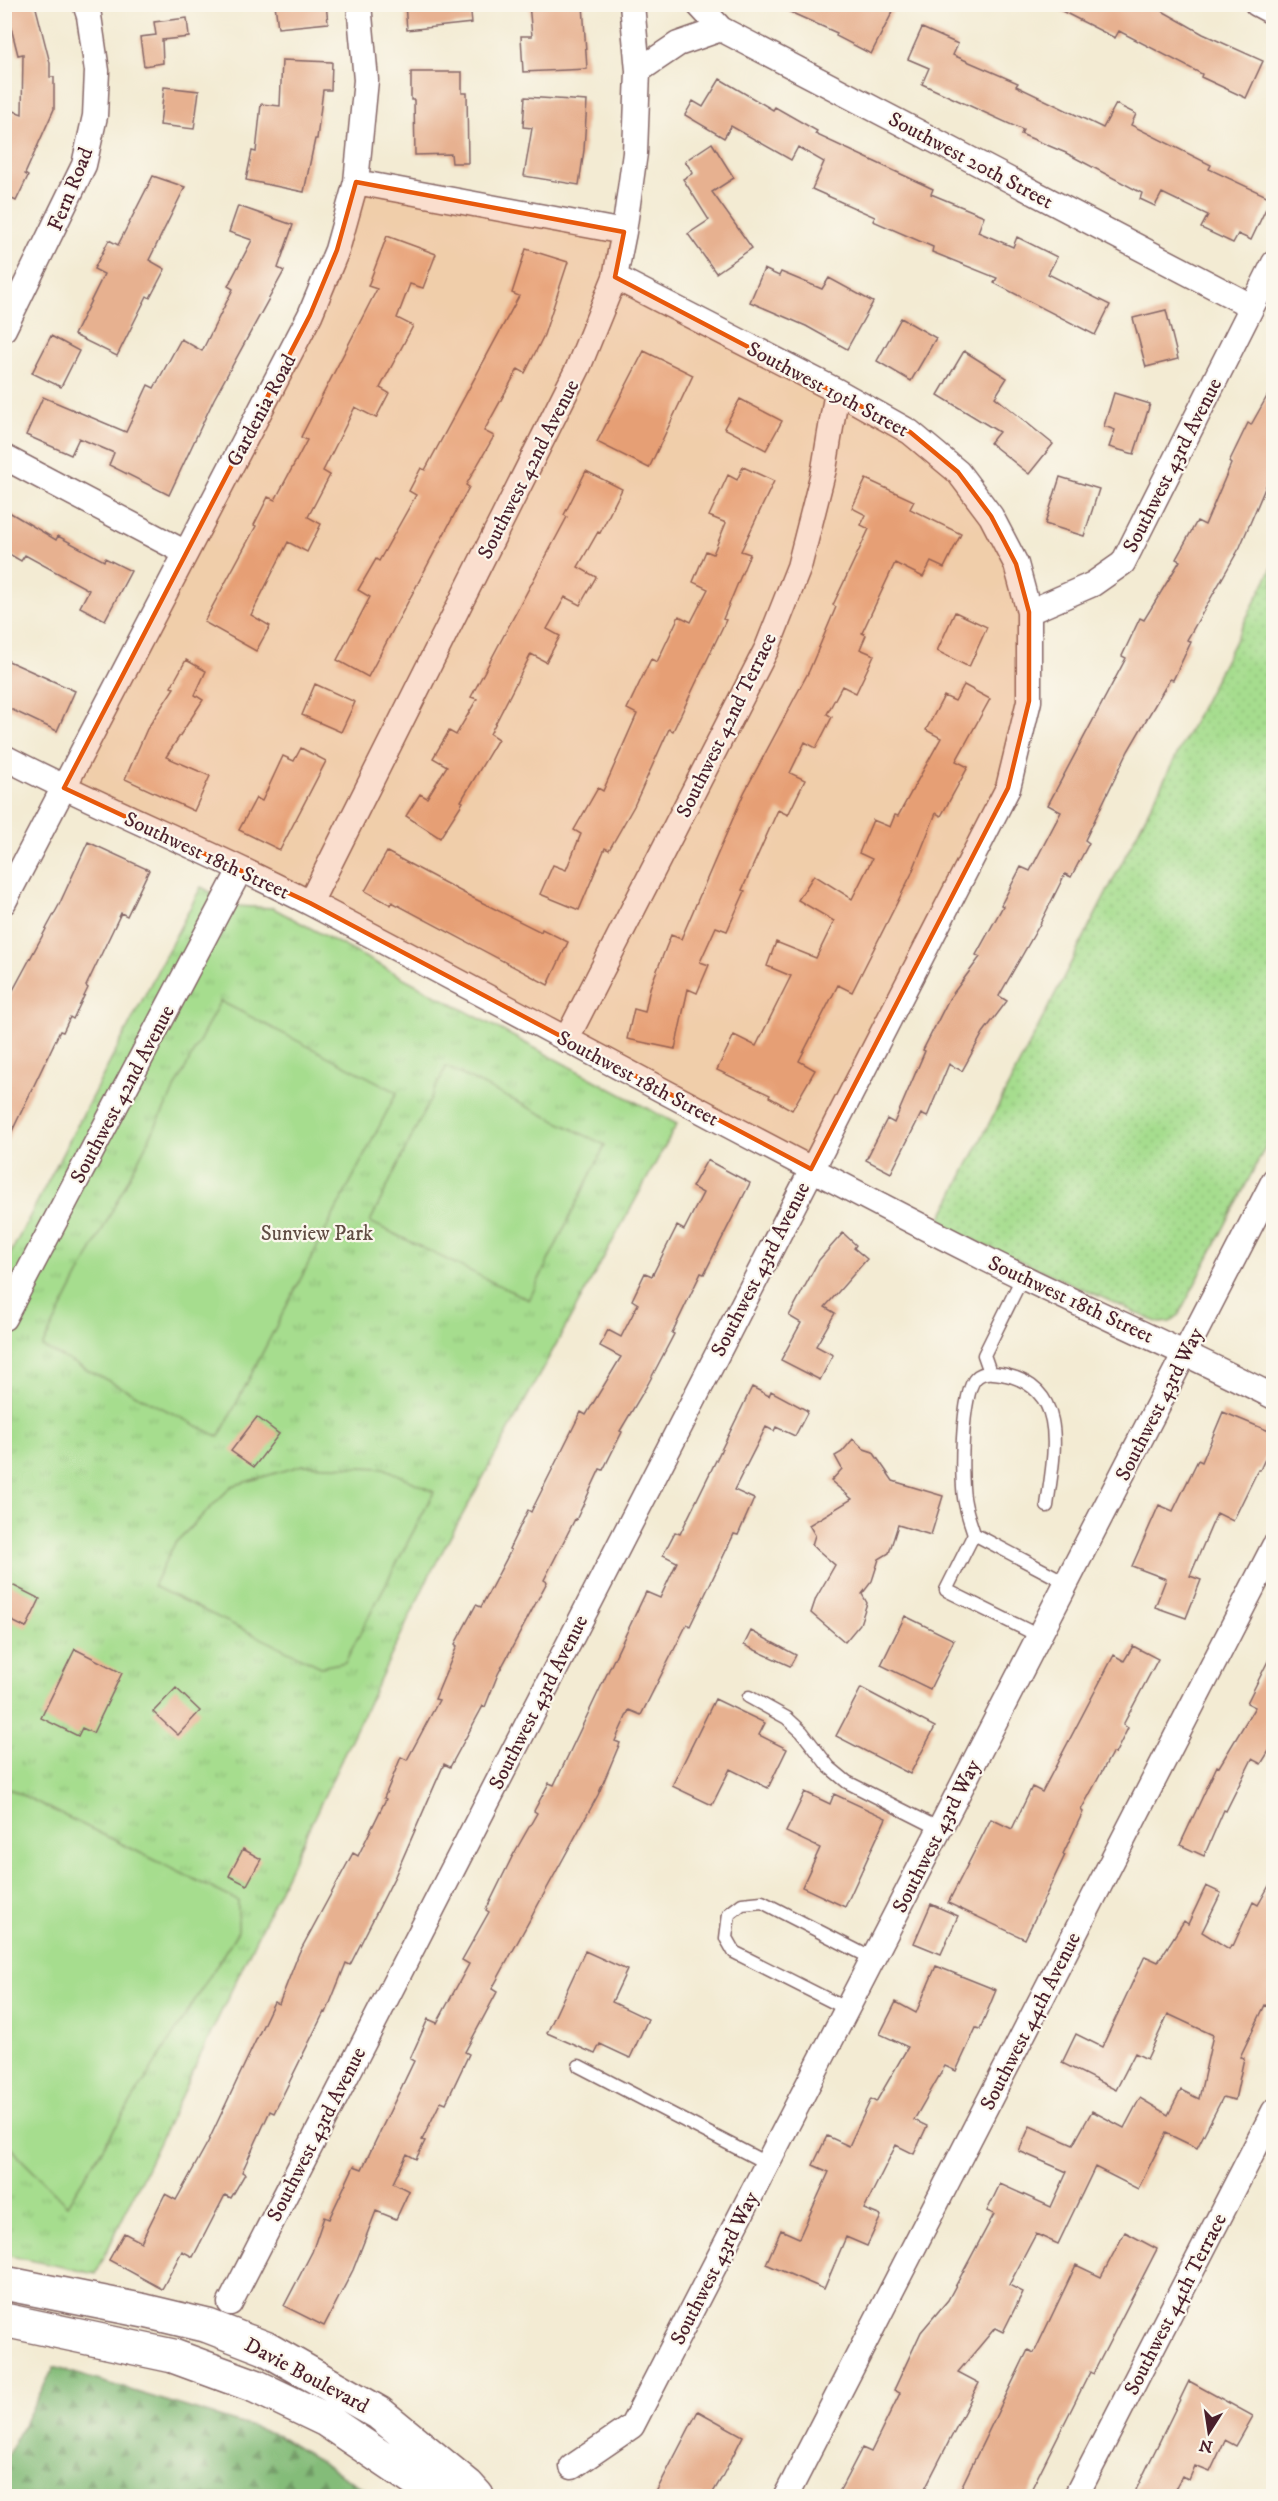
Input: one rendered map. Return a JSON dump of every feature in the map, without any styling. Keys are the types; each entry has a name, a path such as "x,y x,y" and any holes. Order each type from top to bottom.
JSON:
{"main road":[{"name":"Davie Boulevard","path":"4,2283 208,2326 265,2348 379,2413 468,2486 477,2496"},
{"name":"Davie Boulevard","path":"4,2320 173,2356 255,2386 326,2420 416,2481 433,2496"}],"street":[{"name":"Fern Road","path":"4,329 84,165 95,116 97,71 89,16 85,4"},
{"name":"Gardenia Road","path":"4,902 310,315 338,250 356,182 366,80 359,4"},
{"name":"Southwest 42nd Avenue","path":"310,903 579,368 615,278 635,153 638,71 632,4"},
{"name":"Southwest 20th Street","path":"698,4 721,29 1251,306"},
{"path":"1257,4 1274,13"},
{"path":"638,71 678,44 721,29"},
{"path":"356,182 624,232"},
{"name":"Southwest 43rd Avenue","path":"230,2303 1008,788 1029,700 1029,612 1093,584 1123,563 1274,263"},
{"name":"Southwest 19th Street","path":"615,278 837,391 910,432 958,472 991,516 1016,564 1029,612"},
{"name":"Southwest 42nd Terrace","path":"566,1040 767,648 799,567 824,469 837,391"},
{"path":"4,457 186,553"},
{"name":"Southwest 18th Street","path":"4,757 64,788 310,903 811,1169 1023,1276 1185,1352 1274,1397"},
{"name":"Southwest 42nd Avenue","path":"4,1318 240,870"},
{"name":"Southwest 43rd Way","path":"572,2468 632,2426 1274,1180"},
{"name":"Southwest 44th Avenue","path":"786,2496 1274,1546"},
{"name":"Southwest 44th Terrace","path":"1076,2496 1274,2111"}],"lane":[{"path":"990,1372 984,1355 1023,1276"},
{"path":"1039,1636 946,1590 974,1534 964,1501 963,1431 969,1388 976,1377 990,1372 1012,1377 1033,1388 1051,1409 1055,1442 1047,1506"},
{"path":"974,1534 1067,1583"},
{"path":"749,1697 787,1718 802,1732 829,1767 848,1782 940,1828"},
{"path":"847,2009 734,1952 726,1938 729,1914 742,1904 762,1902 873,1959"},
{"path":"579,2066 768,2164"}],"highlighted area":[{"path":"356,182 624,232 615,277 910,432 958,472 991,516 1016,564 1029,612 1029,701 1008,788 811,1169 310,903 64,788 310,315 337,250"}],"green space":[{"path":"1273,566 1273,1132 1179,1315 1170,1322 1159,1323 938,1224"},
{"name":"Sunview Park","path":"201,887 236,906 273,908 677,1124 430,1574 96,2274 5,2255 4,1266"},
{"path":"220,1001 397,1092 219,1437 42,1347"},
{"path":"446,1067 605,1145 529,1300 370,1222"},
{"path":"303,1465 384,1468 434,1492 345,1662 321,1667 153,1586 175,1543 232,1486"},
{"path":"4,1786 238,1901 238,1931 67,2205 20,2158 5,2139"},
{"path":"54,2367 275,2434 376,2496 5,2496 5,2460"}],"building":[{"path":"5,4 35,4 50,63 50,77 54,77 54,109 25,174 28,176 16,201 4,195 4,133 14,111 22,114 23,54 18,55"},
{"path":"275,4 326,4 328,23 278,28"},
{"path":"405,4 470,4 472,23 407,30"},
{"path":"529,4 583,4 587,69 523,72 521,36 532,36"},
{"path":"772,4 884,4 894,9 871,54 836,36 837,33"},
{"path":"1048,4 1150,4 1203,34 1263,61 1246,98 1201,77 1202,74 1119,31 1115,38"},
{"path":"187,18 189,37 162,40 163,63 144,66 140,37 156,35 154,22"},
{"path":"922,28 958,44 953,55 1018,83 1016,86 1103,128 1116,104 1136,114 1131,125 1211,165 1209,169 1271,198 1251,240 1238,234 1233,243 1201,228 1208,215 1162,193 1155,206 1140,199 1142,193 1066,153 1021,134 1023,130 922,84 929,68 908,59"},
{"path":"282,60 332,62 331,90 323,90 317,139 315,139 304,192 246,180 252,151 256,152 261,104 280,106"},
{"path":"411,72 462,72 462,93 467,93 468,163 452,163 451,154 415,155"},
{"path":"720,79 773,110 775,107 817,131 815,134 933,189 931,194 984,216 978,232 1013,247 1017,237 1057,257 1048,274 1110,305 1095,335 994,283 997,278 932,252 933,247 873,221 875,217 812,189 824,162 798,147 791,160 731,126 724,138 685,115 693,101 703,107"},
{"path":"164,87 199,91 194,129 160,125"},
{"path":"525,97 587,101 579,185 524,176 532,128 523,127"},
{"path":"712,143 734,178 712,192 752,248 716,273 688,234 709,220 683,179 693,173 685,161"},
{"path":"153,176 185,187 149,260 165,269 150,298 147,296 117,356 74,335 104,274 94,269 109,240 118,245"},
{"path":"238,206 293,225 278,268 284,271 214,399 169,495 109,465 114,453 79,438 71,455 26,435 43,397 126,432 148,385 154,388 181,339 202,351 233,289 228,286 252,240 229,232"},
{"path":"387,236 436,254 423,288 410,284 397,318 413,326 380,388 389,393 376,418 355,407 323,471 330,475 308,517 321,524 307,552 288,542 251,615 270,626 256,651 204,622 256,526 254,525 268,497 275,500 307,440 301,437 377,289 368,286"},
{"path":"526,249 568,262 544,335 525,373 518,369 484,431 494,436 466,485 469,487 368,677 337,660 370,597 358,590 376,559 379,561 416,495 409,491 421,468 425,470 519,296 512,293"},
{"path":"764,269 779,276 781,272 822,289 829,278 873,302 847,349 806,326 750,302"},
{"path":"1166,310 1178,359 1146,367 1133,318"},
{"path":"901,318 936,338 911,381 877,361"},
{"path":"51,336 79,351 61,387 32,373"},
{"path":"644,351 693,375 649,468 597,442"},
{"path":"964,351 1007,378 995,397 1053,444 1029,474 990,443 999,432 938,395"},
{"path":"1274,384 1274,467 1240,547 1187,640 1191,642 1173,680 1170,679 1128,751 1085,840 1089,843 1071,877 1065,874 1040,924 999,996 1007,1001 983,1033 962,1071 949,1064 927,1117 921,1114 891,1173 866,1160 887,1119 894,1123 925,1051 923,1050 949,999 980,957 976,955 1021,867 1030,871 1061,812 1048,805 1126,658 1122,656 1140,618 1144,620 1180,561 1176,559 1197,521 1205,525 1231,464 1229,462 1248,423 1251,425"},
{"path":"1114,393 1150,404 1134,454 1109,447 1115,430 1104,426"},
{"path":"740,399 782,421 766,450 724,428"},
{"path":"743,467 774,481 741,551 750,554 723,619 726,620 673,731 669,729 634,806 609,850 605,848 579,910 540,894 553,865 566,870 581,834 574,830 598,788 603,791 637,714 627,709 651,659 657,662 679,616 691,622 708,589 693,582 706,551 713,554 726,523 709,516 728,475 737,480"},
{"path":"586,471 622,489 600,533 598,532 578,567 596,577 580,605 565,597 547,629 560,636 546,662 531,654 490,734 498,739 440,838 406,816 420,794 427,798 447,766 433,758 449,731 456,735 477,699 471,697 567,517 564,515"},
{"path":"1060,477 1099,489 1084,536 1045,524"},
{"path":"866,479 914,501 910,509 961,534 944,568 931,562 923,577 895,563 862,633 866,635 860,649 874,655 856,693 842,686 827,714 832,717 816,748 805,742 790,773 805,780 788,815 778,810 742,890 745,891 727,931 716,927 700,962 709,965 697,993 688,989 675,1049 627,1039 634,1009 645,1012 650,988 671,935 681,939 744,793 809,671 836,607 833,605 869,529 861,525 866,515 852,508"},
{"path":"4,509 56,540 58,536 104,561 105,558 131,571 105,620 80,607 89,590 25,555 21,561 4,551"},
{"path":"955,612 987,627 969,667 937,651"},
{"path":"4,659 75,691 57,731 4,706"},
{"path":"186,660 206,671 195,695 203,700 166,757 210,776 194,811 125,779 147,729 174,688 171,687"},
{"path":"315,684 355,702 341,732 302,715"},
{"path":"964,685 990,699 956,761 968,767 941,816 936,813 911,875 852,992 838,985 799,1061 815,1070 792,1110 769,1097 770,1095 717,1070 734,1035 756,1046 791,976 767,966 776,942 816,958 834,921 798,900 814,875 852,899 872,859 859,853 873,820 890,827 895,815 898,816 941,738 926,730 944,696 955,701"},
{"path":"301,748 326,761 280,850 239,830 256,798 262,801 283,756 294,761"},
{"path":"88,842 149,870 127,916 121,913 73,1019 70,1017 63,1032 60,1031 4,1148 4,1007 59,905"},
{"path":"387,852 541,932 542,929 568,942 548,985 392,902 391,905 365,891"},
{"path":"707,1160 750,1183 704,1274 701,1273 672,1333 674,1334 648,1384 620,1431 622,1432 603,1470 600,1469 544,1580 547,1582 498,1674 485,1707 483,1706 450,1767 444,1764 395,1876 350,1965 346,1963 326,2013 324,2012 274,2113 270,2111 242,2172 245,2174 231,2198 225,2195 193,2257 182,2251 162,2289 109,2260 124,2233 141,2242 165,2194 176,2200 208,2142 274,2002 279,2004 299,1953 353,1853 358,1856 386,1799 384,1798 401,1757 407,1760 439,1700 435,1699 457,1646 455,1644 476,1605 481,1607 511,1550 509,1549 528,1510 531,1512 581,1412 586,1415 621,1357 600,1346 608,1330 621,1337 638,1304 632,1300 645,1273 652,1276 677,1226 684,1230 703,1193 692,1187"},
{"path":"843,1233 856,1245 854,1248 867,1259 825,1307 835,1313 816,1346 833,1355 820,1380 781,1360 801,1323 789,1316 819,1260"},
{"path":"752,1387 769,1396 771,1391 808,1411 795,1436 776,1427 774,1431 766,1427 734,1490 754,1499 738,1535 734,1534 690,1626 687,1624 641,1715 629,1710 615,1741 620,1743 598,1795 492,1989 497,1992 465,2052 469,2054 446,2103 441,2101 422,2140 425,2141 416,2159 407,2154 393,2183 409,2191 396,2219 376,2211 353,2270 324,2326 284,2306 312,2252 324,2217 329,2219 354,2166 362,2169 414,2061 410,2059 428,2019 437,2023 469,1964 462,1960 489,1912 486,1910 512,1857 537,1813 534,1811 549,1783 554,1785 646,1592 660,1598 677,1562 663,1555 675,1532 680,1534"},
{"path":"1223,1412 1274,1433 1274,1439 1233,1521 1217,1513 1190,1576 1201,1580 1186,1618 1155,1607 1166,1579 1132,1566 1159,1505 1173,1511 1198,1460 1202,1462"},
{"path":"257,1417 279,1434 254,1467 231,1451"},
{"path":"853,1439 864,1449 873,1452 893,1481 943,1496 931,1535 898,1525 889,1553 879,1559 872,1581 862,1594 867,1603 860,1624 845,1642 811,1613 816,1598 835,1565 812,1545 815,1535 809,1525 852,1499 831,1481 842,1469 835,1456 842,1452"},
{"path":"4,1581 40,1599 26,1628 4,1617"},
{"path":"905,1616 954,1640 930,1689 881,1665"},
{"path":"751,1631 796,1655 790,1666 744,1645"},
{"path":"1133,1646 1158,1659 1123,1725 1128,1728 1115,1754 1112,1753 1081,1810 1083,1812 1063,1854 1065,1855 1025,1939 948,1903 991,1819 1012,1829 1032,1787 1042,1792 1114,1655 1124,1661"},
{"path":"75,1649 122,1673 93,1733 82,1728 78,1736 41,1718"},
{"path":"1274,1649 1274,1743 1261,1764 1252,1759 1226,1811 1224,1810 1204,1856 1180,1845 1217,1766 1219,1767 1255,1707 1247,1703"},
{"path":"176,1688 200,1711 178,1735 153,1712"},
{"path":"861,1688 935,1727 910,1774 836,1736"},
{"path":"715,1699 765,1723 759,1735 787,1749 768,1788 730,1769 712,1805 672,1786"},
{"path":"805,1792 830,1804 834,1794 886,1818 845,1907 802,1887 820,1848 786,1832"},
{"path":"243,1849 261,1859 247,1885 229,1876"},
{"path":"1274,1877 1274,2009 1265,2005 1240,2057 1244,2058 1235,2100 1223,2097 1197,2148 1166,2133 1138,2189 1095,2167 1058,2244 1036,2234 1009,2285 1023,2292 1003,2332 995,2328 958,2372 979,2383 921,2496 837,2496 862,2448 871,2452 900,2393 894,2390 921,2332 948,2300 994,2214 987,2211 1000,2184 1051,2207 1067,2172 1019,2151 1030,2126 1073,2145 1092,2111 1124,2128 1140,2098 1168,2115 1181,2090 1199,2099 1213,2035 1168,2014 1147,2059 1135,2053 1116,2090 1062,2063 1076,2034 1102,2047 1145,1956 1158,1962 1184,1921 1188,1924 1206,1886 1221,1893 1202,1932 1229,1949 1231,1945 1233,1946 1253,1902 1258,1905"},
{"path":"931,1904 958,1916 941,1954 914,1943"},
{"path":"585,1951 627,1970 612,2002 648,2019 630,2058 600,2044 595,2054 547,2033"},
{"path":"936,1966 996,1990 980,2029 976,2028 956,2071 945,2066 914,2120 927,2126 914,2154 896,2145 864,2209 881,2216 867,2246 846,2237 824,2289 766,2264 781,2230 799,2238 829,2172 813,2165 827,2136 849,2146 871,2099 876,2102 908,2047 880,2034 896,2002 916,2013"},
{"path":"1125,2232 1157,2249 1093,2374 1090,2372 1028,2496 957,2496 1028,2350 1034,2353 1076,2265 1101,2277"},
{"path":"1189,2381 1253,2416 1236,2446 1225,2440 1210,2472 1195,2466 1189,2480 1182,2476 1171,2496 1133,2496"},
{"path":"698,2411 743,2436 721,2479 711,2496 654,2496"}]}
